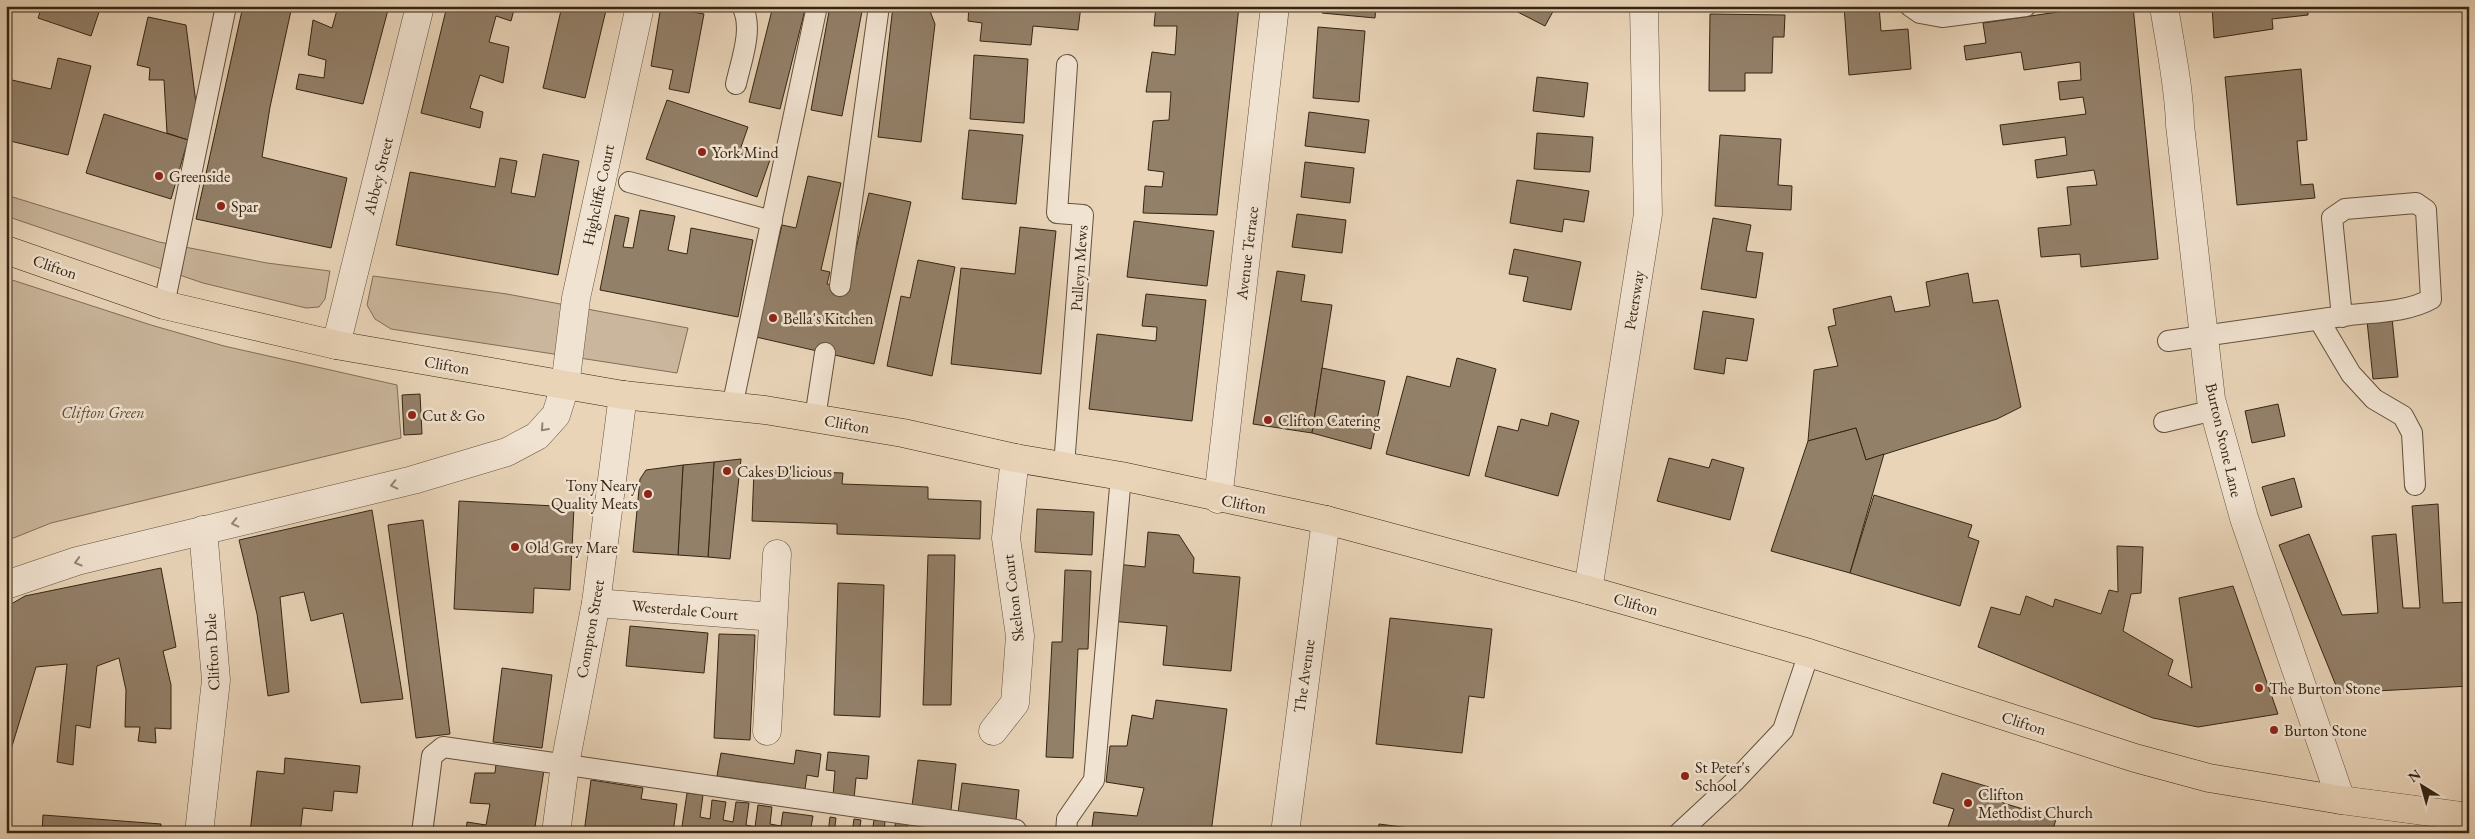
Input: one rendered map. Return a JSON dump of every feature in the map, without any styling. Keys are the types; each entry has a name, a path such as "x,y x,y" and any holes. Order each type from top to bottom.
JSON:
{"main road":[{"name":"Clifton","path":"6,250 164,305 336,345 565,386 815,418 903,433 1015,458 1121,476 1218,499 1326,520 1588,590 1810,653 2135,758 2209,778 2453,821"}],"street":[{"name":"Abbey Street","path":"336,345 420,6"},
{"name":"Highcliffe Court","path":"565,386 576,298 640,6"},
{"name":"Avenue Terrace","path":"1218,499 1275,6"},
{"name":"Petersway","path":"1588,590 1648,214 1644,6"},
{"name":"Burton Stone Lane","path":"2164,6 2179,98 2180,125 2214,410 2244,518 2341,800"},
{"path":"6,585 77,561 413,480 507,452 537,436 556,415 565,386"},
{"name":"Compton Street","path":"556,833 565,764 596,603 623,394"},
{"name":"Skelton Court","path":"994,731 1015,703 1020,636 1006,538 1015,458"},
{"name":"The Avenue","path":"1285,833 1296,737 1326,520"},
{"name":"Clifton Dale","path":"199,833 216,680 203,530"},
{"path":"767,731 777,554"},
{"name":"Westerdale Court","path":"596,603 773,617"}],"lane":[{"path":"164,305 226,6"},
{"path":"736,84 747,32 746,13 742,6"},
{"path":"732,407 817,6"},
{"path":"840,286 879,6"},
{"path":"1910,6 1920,13 1942,16 2026,6"},
{"name":"Pulleyn Mews","path":"1064,466 1083,215 1057,213 1067,65"},
{"path":"629,182 772,221"},
{"path":"2168,341 2342,317 2419,305 2432,299 2426,210 2416,204 2345,209 2332,218 2342,317"},
{"path":"2319,320 2351,374 2374,399 2403,416 2412,433 2415,485"},
{"path":"815,418 825,353"},
{"path":"2164,422 2214,410"},
{"path":"1066,833 1067,819 1094,780 1121,476"},
{"path":"1678,833 1735,781 1783,730 1810,653"},
{"path":"422,833 432,756 442,747 1016,830"}],"green space":[{"path":"6,195 159,242 267,263 330,271 325,299 319,307 306,308 203,283 6,216"},
{"path":"373,276 507,294 688,328 677,373 391,329 375,319 367,305"},
{"name":"Clifton Green","path":"6,278 151,325 224,346 397,385 401,438 51,523 6,541"}],"building":[{"path":"42,6 101,6 91,36 38,18"},
{"path":"243,6 292,6 270,107 262,157 347,178 331,248 196,219"},
{"path":"326,6 389,6 363,104 296,89 299,74 324,78 326,60 308,55 313,20 332,28 337,10"},
{"path":"447,6 515,6 511,21 496,16 489,42 509,47 503,83 480,75 470,108 483,112 480,128 421,113"},
{"path":"562,6 607,6 585,98 543,88"},
{"path":"661,6 704,14 689,93 669,89 673,70 651,66"},
{"path":"773,6 806,6 780,109 749,102"},
{"path":"830,6 863,6 842,116 811,110"},
{"path":"893,6 928,6 935,24 921,142 878,137"},
{"path":"969,6 1081,6 1078,30 1033,26 1031,45 980,41 982,23 968,21"},
{"path":"1156,6 1239,6 1217,215 1143,213 1145,186 1162,187 1164,172 1148,170 1153,121 1169,120 1171,92 1146,92 1152,52 1175,55 1177,26 1154,26"},
{"path":"1323,6 1376,6 1375,18 1322,13"},
{"path":"1506,6 1556,6 1545,26"},
{"path":"1844,6 1879,6 1881,31 1908,29 1911,69 1849,75"},
{"path":"2085,6 2133,6 2158,259 2081,267 2080,254 2041,257 2038,228 2071,225 2067,187 2097,185 2094,170 2037,178 2035,160 2067,155 2065,137 2003,145 2000,125 2086,114 2083,97 2060,100 2058,82 2081,80 2080,62 2024,70 2021,52 1966,60 1964,46 1986,43 1983,23 2085,8"},
{"path":"2212,6 2308,6 2308,15 2272,19 2273,29 2214,38"},
{"path":"1710,14 1785,15 1784,37 1773,37 1772,73 1745,73 1745,91 1709,91"},
{"path":"148,17 186,25 197,111 188,140 167,133 164,80 149,80 150,68 137,65"},
{"path":"1318,27 1365,31 1359,102 1313,98"},
{"path":"974,55 1028,59 1024,123 970,119"},
{"path":"58,58 91,66 68,155 6,140 6,101 12,80 51,89"},
{"path":"2301,69 2307,140 2297,141 2301,185 2313,184 2315,198 2237,205 2225,77"},
{"path":"1537,77 1588,83 1584,117 1533,111"},
{"name":"York Mind","path":"667,100 748,127 741,147 771,157 757,197 646,159"},
{"path":"1309,112 1369,120 1365,153 1305,146"},
{"path":"104,114 188,140 171,199 86,173"},
{"path":"969,130 1023,135 1016,204 962,199"},
{"path":"1537,133 1593,137 1590,172 1534,169"},
{"path":"1720,135 1781,139 1778,185 1792,186 1791,210 1715,206"},
{"path":"543,154 579,161 558,275 396,245 410,172 495,187 500,158 517,161 511,193 535,197"},
{"path":"1305,162 1354,168 1350,203 1301,197"},
{"path":"808,176 841,183 821,270 830,272 827,284 847,287 869,193 911,202 874,364 756,337 782,225 796,228"},
{"path":"1517,180 1589,191 1584,222 1564,219 1562,232 1510,223"},
{"path":"640,210 675,216 668,250 687,254 691,228 753,240 738,317 600,290 615,215 629,218 623,247 633,248"},
{"path":"1297,214 1346,220 1342,253 1292,247"},
{"path":"1713,218 1751,225 1746,251 1763,253 1756,298 1701,289"},
{"path":"1134,221 1214,231 1207,286 1127,277"},
{"path":"1020,227 1056,231 1041,374 951,364 961,268 1015,274"},
{"path":"1514,249 1581,262 1571,310 1523,301 1528,277 1509,274"},
{"path":"918,260 955,267 932,376 887,366 901,296 910,298"},
{"path":"1277,271 1305,275 1301,301 1332,305 1312,433 1253,424"},
{"path":"1968,273 1973,303 1998,300 2021,407 1997,419 1866,460 1856,428 1808,441 1814,370 1838,366 1828,327 1836,325 1833,309 1891,296 1895,312 1930,306 1926,282"},
{"path":"1146,294 1206,300 1192,421 1089,409 1097,334 1156,341 1157,327 1142,326"},
{"path":"1703,311 1754,319 1747,361 1726,358 1724,374 1694,369"},
{"path":"2392,318 2398,377 2373,379 2367,321"},
{"path":"1457,358 1496,369 1469,476 1386,454 1407,376 1450,387"},
{"path":"1322,368 1385,381 1371,449 1312,433"},
{"name":"Cut & Go","path":"420,394 422,434 404,435 402,395"},
{"path":"2278,404 2285,436 2252,443 2245,411"},
{"path":"1551,413 1579,421 1558,496 1485,476 1498,426 1518,431 1521,419 1548,426"},
{"path":"1856,428 1866,460 1884,454 1850,573 1771,551 1808,441"},
{"path":"1669,458 1709,468 1712,459 1744,468 1730,520 1657,501"},
{"path":"741,459 730,559 708,557 714,462"},
{"path":"714,462 708,557 678,555 683,465"},
{"path":"683,465 678,555 633,552 640,479 646,470"},
{"path":"754,470 843,473 842,484 928,487 928,499 981,501 980,539 837,534 837,524 752,521"},
{"path":"2294,478 2302,507 2271,516 2262,487"},
{"path":"1874,495 1972,525 1968,537 1979,541 1960,606 1850,573"},
{"name":"Old Grey Mare","path":"459,501 574,507 570,590 534,588 533,613 454,609"},
{"path":"2438,504 2443,603 2469,602 2469,686 2339,693 2279,545 2309,534 2342,615 2378,613 2372,536 2396,534 2403,608 2420,608 2412,506"},
{"path":"1037,509 1094,512 1092,555 1035,552"},
{"path":"372,510 403,699 361,703 343,613 311,621 304,592 280,597 289,692 268,696 257,614 239,540"},
{"path":"423,520 450,734 416,738 388,525"},
{"path":"1148,532 1179,535 1194,558 1193,573 1240,577 1231,671 1163,665 1167,626 1110,621 1116,564 1145,567"},
{"path":"2117,546 2143,547 2141,593 2131,594 2123,631 2173,660 2168,675 2192,688 2179,598 2233,586 2278,714 2198,727 2153,718 1978,647 1991,607 2020,615 2026,596 2053,607 2055,599 2101,614 2109,590 2118,592"},
{"path":"928,555 955,555 951,705 923,705"},
{"path":"161,568 176,647 163,651 171,685 171,729 155,728 156,743 138,741 140,727 125,727 126,690 119,658 97,666 90,728 76,725 73,765 57,762 67,664 36,667 6,766 6,607 25,596"},
{"path":"1065,570 1091,571 1088,649 1078,649 1073,758 1046,757 1052,642 1062,642"},
{"path":"838,583 884,585 880,717 834,715"},
{"path":"1390,618 1492,629 1484,698 1469,696 1462,753 1376,744"},
{"path":"630,626 708,633 704,673 626,666"},
{"path":"719,634 755,635 750,740 714,738"},
{"path":"502,668 552,675 542,748 493,742"},
{"path":"1156,700 1227,709 1211,833 1091,833 1094,812 1137,816 1144,788 1106,782 1110,746 1127,746 1132,715 1153,719"},
{"path":"796,750 821,754 818,777 807,775 805,789 717,776 721,753 794,764"},
{"path":"828,752 869,756 867,779 856,778 854,799 833,796 835,771 826,770"},
{"path":"285,758 360,766 357,793 334,791 332,811 303,808 300,833 250,833 257,771 284,774"},
{"path":"918,760 956,764 951,810 912,806"},
{"path":"496,764 544,770 534,833 466,833 467,822 486,825 490,804 470,803 475,773 495,773"},
{"name":"Clifton Methodist Church","path":"1942,773 2006,792 2003,803 2056,819 2052,833 1946,833 1954,809 1933,803"},
{"path":"591,780 643,788 641,799 677,804 673,833 584,833"},
{"path":"962,783 1019,790 1016,820 958,813"},
{"path":"687,793 703,795 700,817 710,819 712,800 726,802 723,820 733,822 736,802 749,803 746,825 755,827 758,805 772,807 770,824 781,826 783,812 813,816 810,833 681,833"},
{"path":"43,815 161,824 160,833 42,833"},
{"path":"830,817 836,818 834,833 828,833"},
{"path":"854,819 861,820 859,833 852,833"},
{"path":"874,820 885,821 884,833 872,833"},
{"path":"896,820 908,823 907,833 894,833"},
{"path":"1379,824 1448,833 1378,833"}],"place":[{"name":"York Mind","path":"702,152"},
{"name":"Greenside","path":"159,176"},
{"name":"Spar","path":"221,206"},
{"name":"Bella's Kitchen","path":"773,318"},
{"name":"Cut & Go","path":"412,415"},
{"name":"Clifton Catering","path":"1268,420"},
{"name":"Cakes D'licious","path":"727,471"},
{"name":"Tony Neary Quality Meats","path":"648,494"},
{"name":"Old Grey Mare","path":"515,547"},
{"name":"The Burton Stone","path":"2259,688"},
{"name":"Burton Stone","path":"2274,730"},
{"name":"St Peter's School","path":"1685,776"},
{"name":"Clifton Methodist Church","path":"1968,803"}]}
